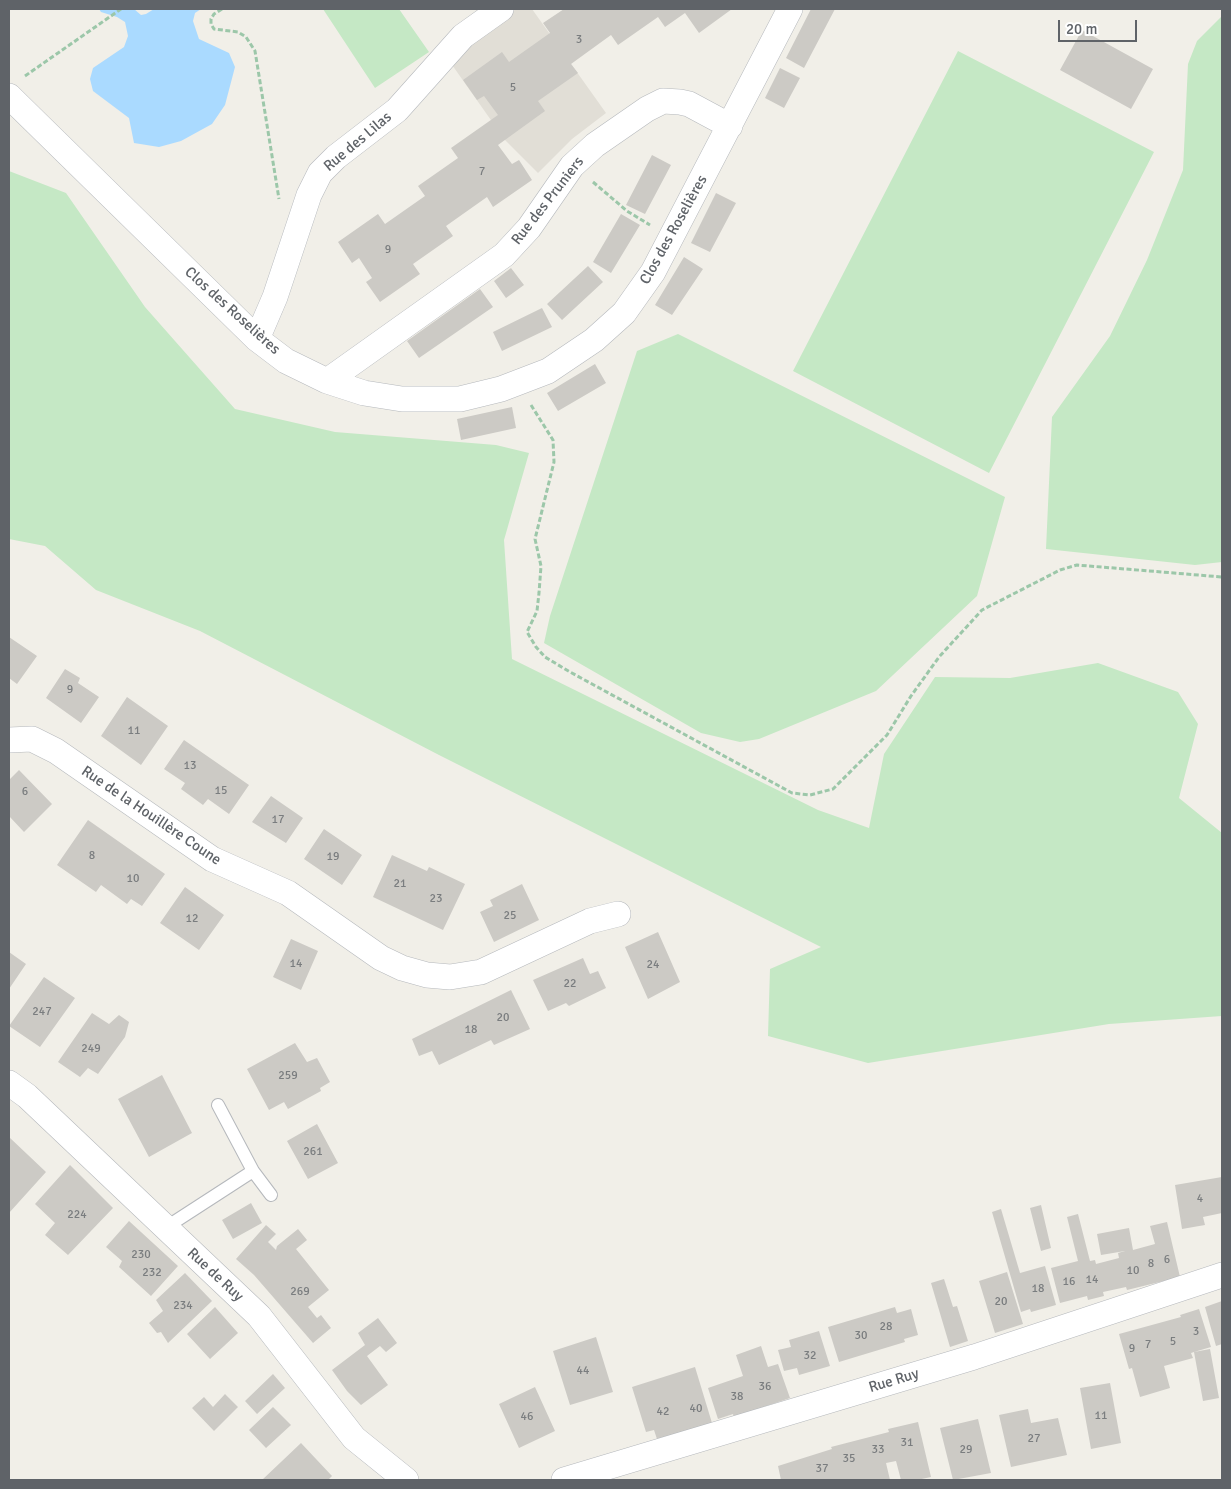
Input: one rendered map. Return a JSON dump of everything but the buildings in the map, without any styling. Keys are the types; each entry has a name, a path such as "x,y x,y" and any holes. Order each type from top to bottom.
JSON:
{"street":[{"name":"Rue des Lilas","path":"257,339 275,297 309,195 320,173 336,157 397,110 463,36 501,9"},
{"name":"Clos des Roselières","path":"13,89 257,339 286,361 327,381 382,396 424,400 460,399 517,384 548,370 594,340 624,312 653,272 790,9"},
{"name":"Rue des Pruniers","path":"327,381 504,255 529,228 572,166 595,145 647,109 663,101 680,102 689,104 730,126"},
{"name":"Rue de la Houillère Coune","path":"9,740 32,740 56,750 212,859 288,893 381,958 402,968 427,975 450,977 472,974 590,921 618,914"},
{"name":"Rue de Ruy","path":"9,1084 27,1096 259,1316 354,1438 406,1480"},
{"name":"Rue Ruy","path":"564,1480 974,1357 1222,1275"}],"lane":[{"path":"218,1105 253,1171 271,1195"},
{"path":"165,1228 253,1171"}],"path":[{"path":"13,89 121,9"},
{"path":"222,9 214,14 210,24 214,28 238,32 246,37 256,51 280,208"},
{"path":"590,179 628,211"},
{"path":"517,384 553,440 554,462 535,539 541,566 538,611 527,632 536,648 545,657 570,672 629,702 792,793 810,795 833,789 887,735 910,696 939,657 982,610 1060,570 1077,565 1222,577"}],"shaded area":[{"path":"516,9 532,9 606,113 572,139 538,173 505,140 450,62 469,43"}],"green space":[{"path":"323,9 399,9 429,52 375,88"},
{"path":"1222,16 1222,562 1195,565 1046,549 1052,417 1110,336 1147,260 1183,170 1188,64 1197,41"},
{"path":"958,51 1154,152 989,473 793,371"},
{"path":"9,171 66,193 145,307 235,409 335,432 496,445 529,453 504,540 512,659 818,810 869,828 884,754 935,677 1010,678 1098,663 1178,692 1198,724 1179,798 1222,833 1222,1016 1109,1024 868,1063 768,1036 770,969 821,947 439,755 200,631 96,590 45,546 9,539"},
{"path":"678,334 1005,497 977,596 876,691 759,739 740,742 701,733 544,643 550,616 637,351"}],"water":[{"path":"99,9 134,9 141,15 154,9 201,9 195,13 193,21 199,39 229,53 235,67 225,105 212,124 181,141 159,147 134,143 129,118 93,91 90,79 93,68 124,47 128,36 125,22 117,17 101,12"}]}
